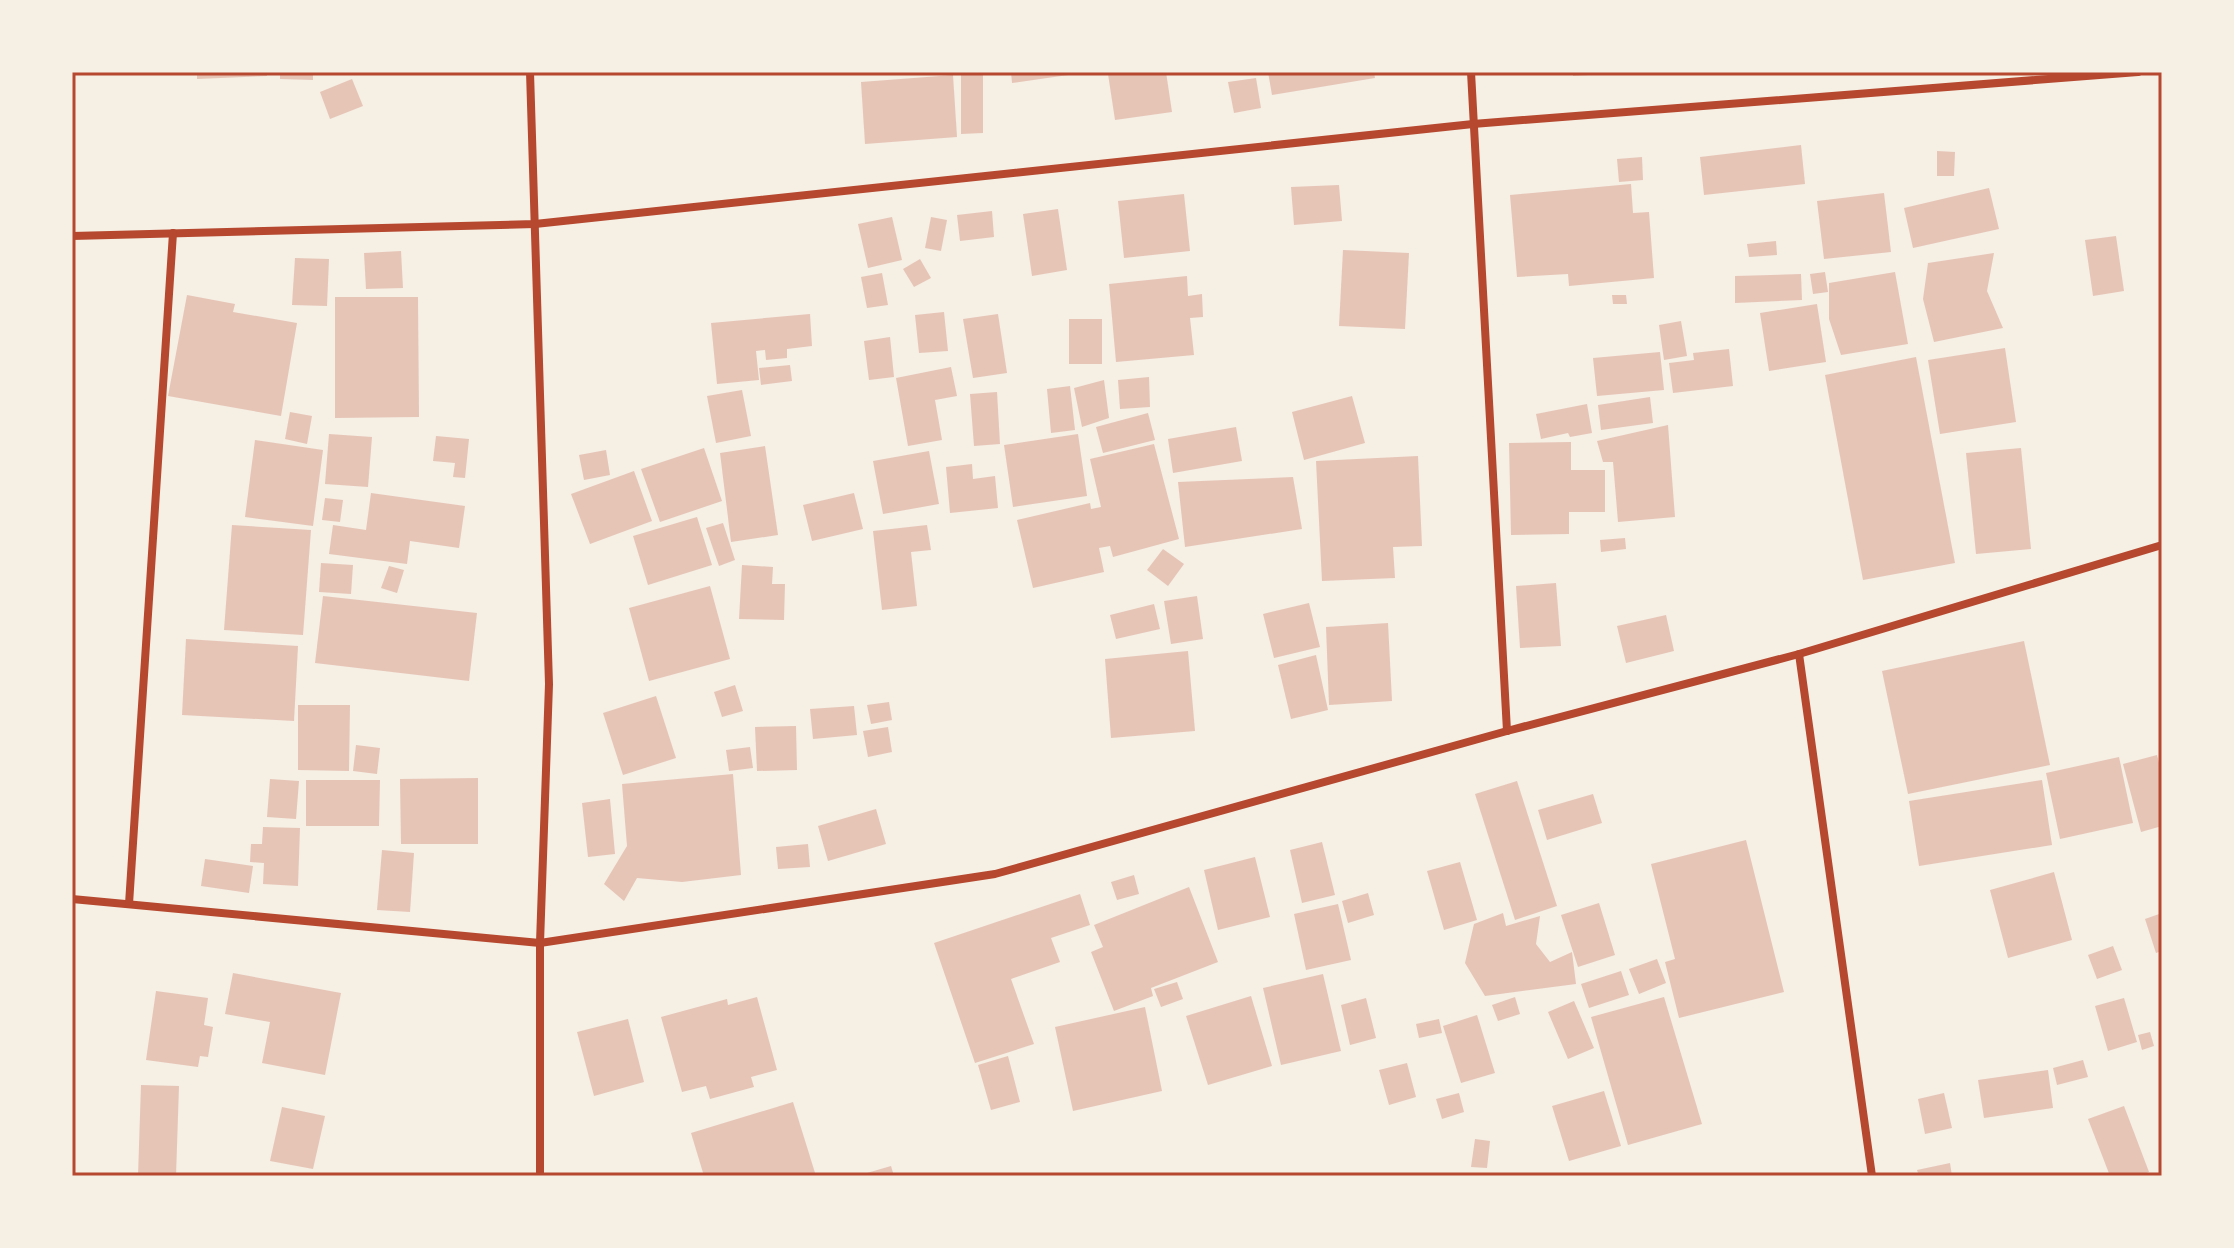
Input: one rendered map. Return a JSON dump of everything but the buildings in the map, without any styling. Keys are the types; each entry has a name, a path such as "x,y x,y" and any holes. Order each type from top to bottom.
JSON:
{"street":[{"path":"530,72 549,684 540,943 540,1176"},
{"path":"1471,72 1507,731"},
{"path":"72,236 535,224 1473,124 2138,72"},
{"path":"129,904 173,233"},
{"path":"72,899 540,943 995,874 1507,731 1799,654 2162,545"},
{"path":"1799,654 1871,1175 1859,1176"}]}
